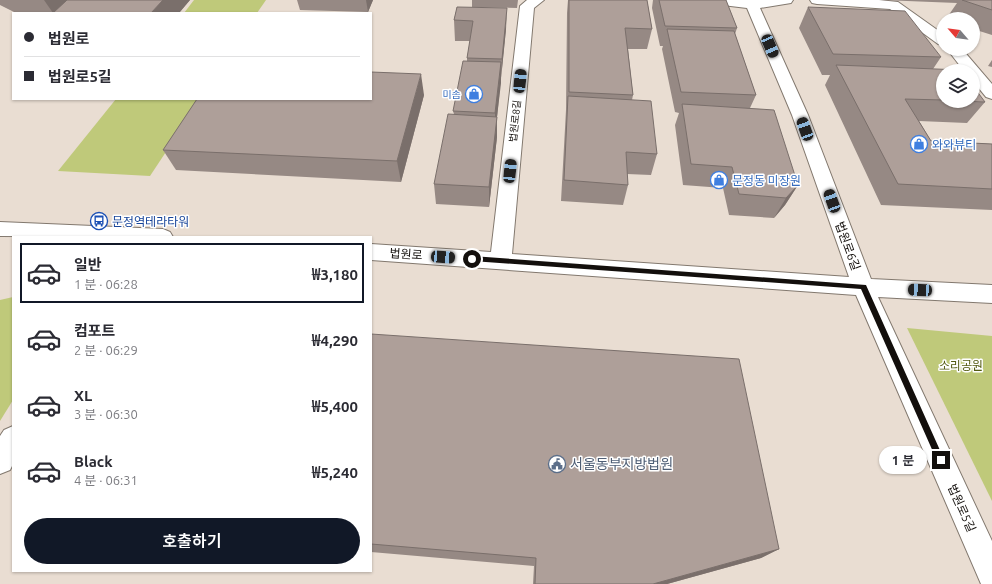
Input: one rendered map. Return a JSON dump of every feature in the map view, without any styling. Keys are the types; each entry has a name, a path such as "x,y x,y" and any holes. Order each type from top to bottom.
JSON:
{"street":[{"path":"714,0 752,5 786,0"},
{"path":"818,0 893,5 936,36"},
{"name":"법원로8길","path":"501,261 532,3"},
{"name":"법원로6길","path":"752,5 800,115 863,287"},
{"path":"960,56 992,94"},
{"path":"0,229 135,236"},
{"name":"법원로","path":"372,252 863,287 992,294"},
{"name":"법원로5길","path":"863,287 992,575"},
{"path":"0,461 12,441"}],"green space":[{"path":"194,0 266,0 258,12 185,12"},
{"path":"115,100 200,100 150,176 58,171"},
{"path":"12,297 12,402 0,421 0,300"},
{"name":"소리공원","path":"907,328 992,336 992,501"}],"building":[{"path":"67,0 163,0 152,12 54,12"},
{"path":"569,0 647,0 652,29 625,28 633,95 569,92"},
{"path":"659,0 726,0 737,28 665,26"},
{"path":"962,0 992,0 992,10"},
{"path":"457,7 507,8 502,59 467,58 473,21 454,20"},
{"path":"808,7 905,11 936,51 936,56 941,57 833,54"},
{"path":"667,29 734,31 756,95 681,92"},
{"path":"463,61 501,62 495,113 453,111"},
{"path":"836,65 936,69 936,100 905,99 931,141 992,144 992,189 898,184"},
{"path":"372,72 421,74 397,161 163,150 196,100 372,100"},
{"path":"980,95 985,102 980,102"},
{"path":"568,96 651,101 657,154 626,152 628,185 564,180"},
{"path":"682,104 774,110 798,185 786,198 739,194 732,167 691,164"},
{"path":"448,114 497,117 489,187 434,184"},
{"name":"서울동부지방법원","path":"372,334 739,359 779,549 653,584 535,584 536,558 372,544"}],"place":[{"name":"미솜","path":"474,94"},
{"name":"와와뷰티","path":"919,144"},
{"name":"문정동 미장원","path":"719,180"},
{"name":"문정역테라타워","path":"99,221"},
{"name":"서울동부지방법원","path":"557,464"}],"route":[{"path":"472,259 863,287 941,460"}]}
